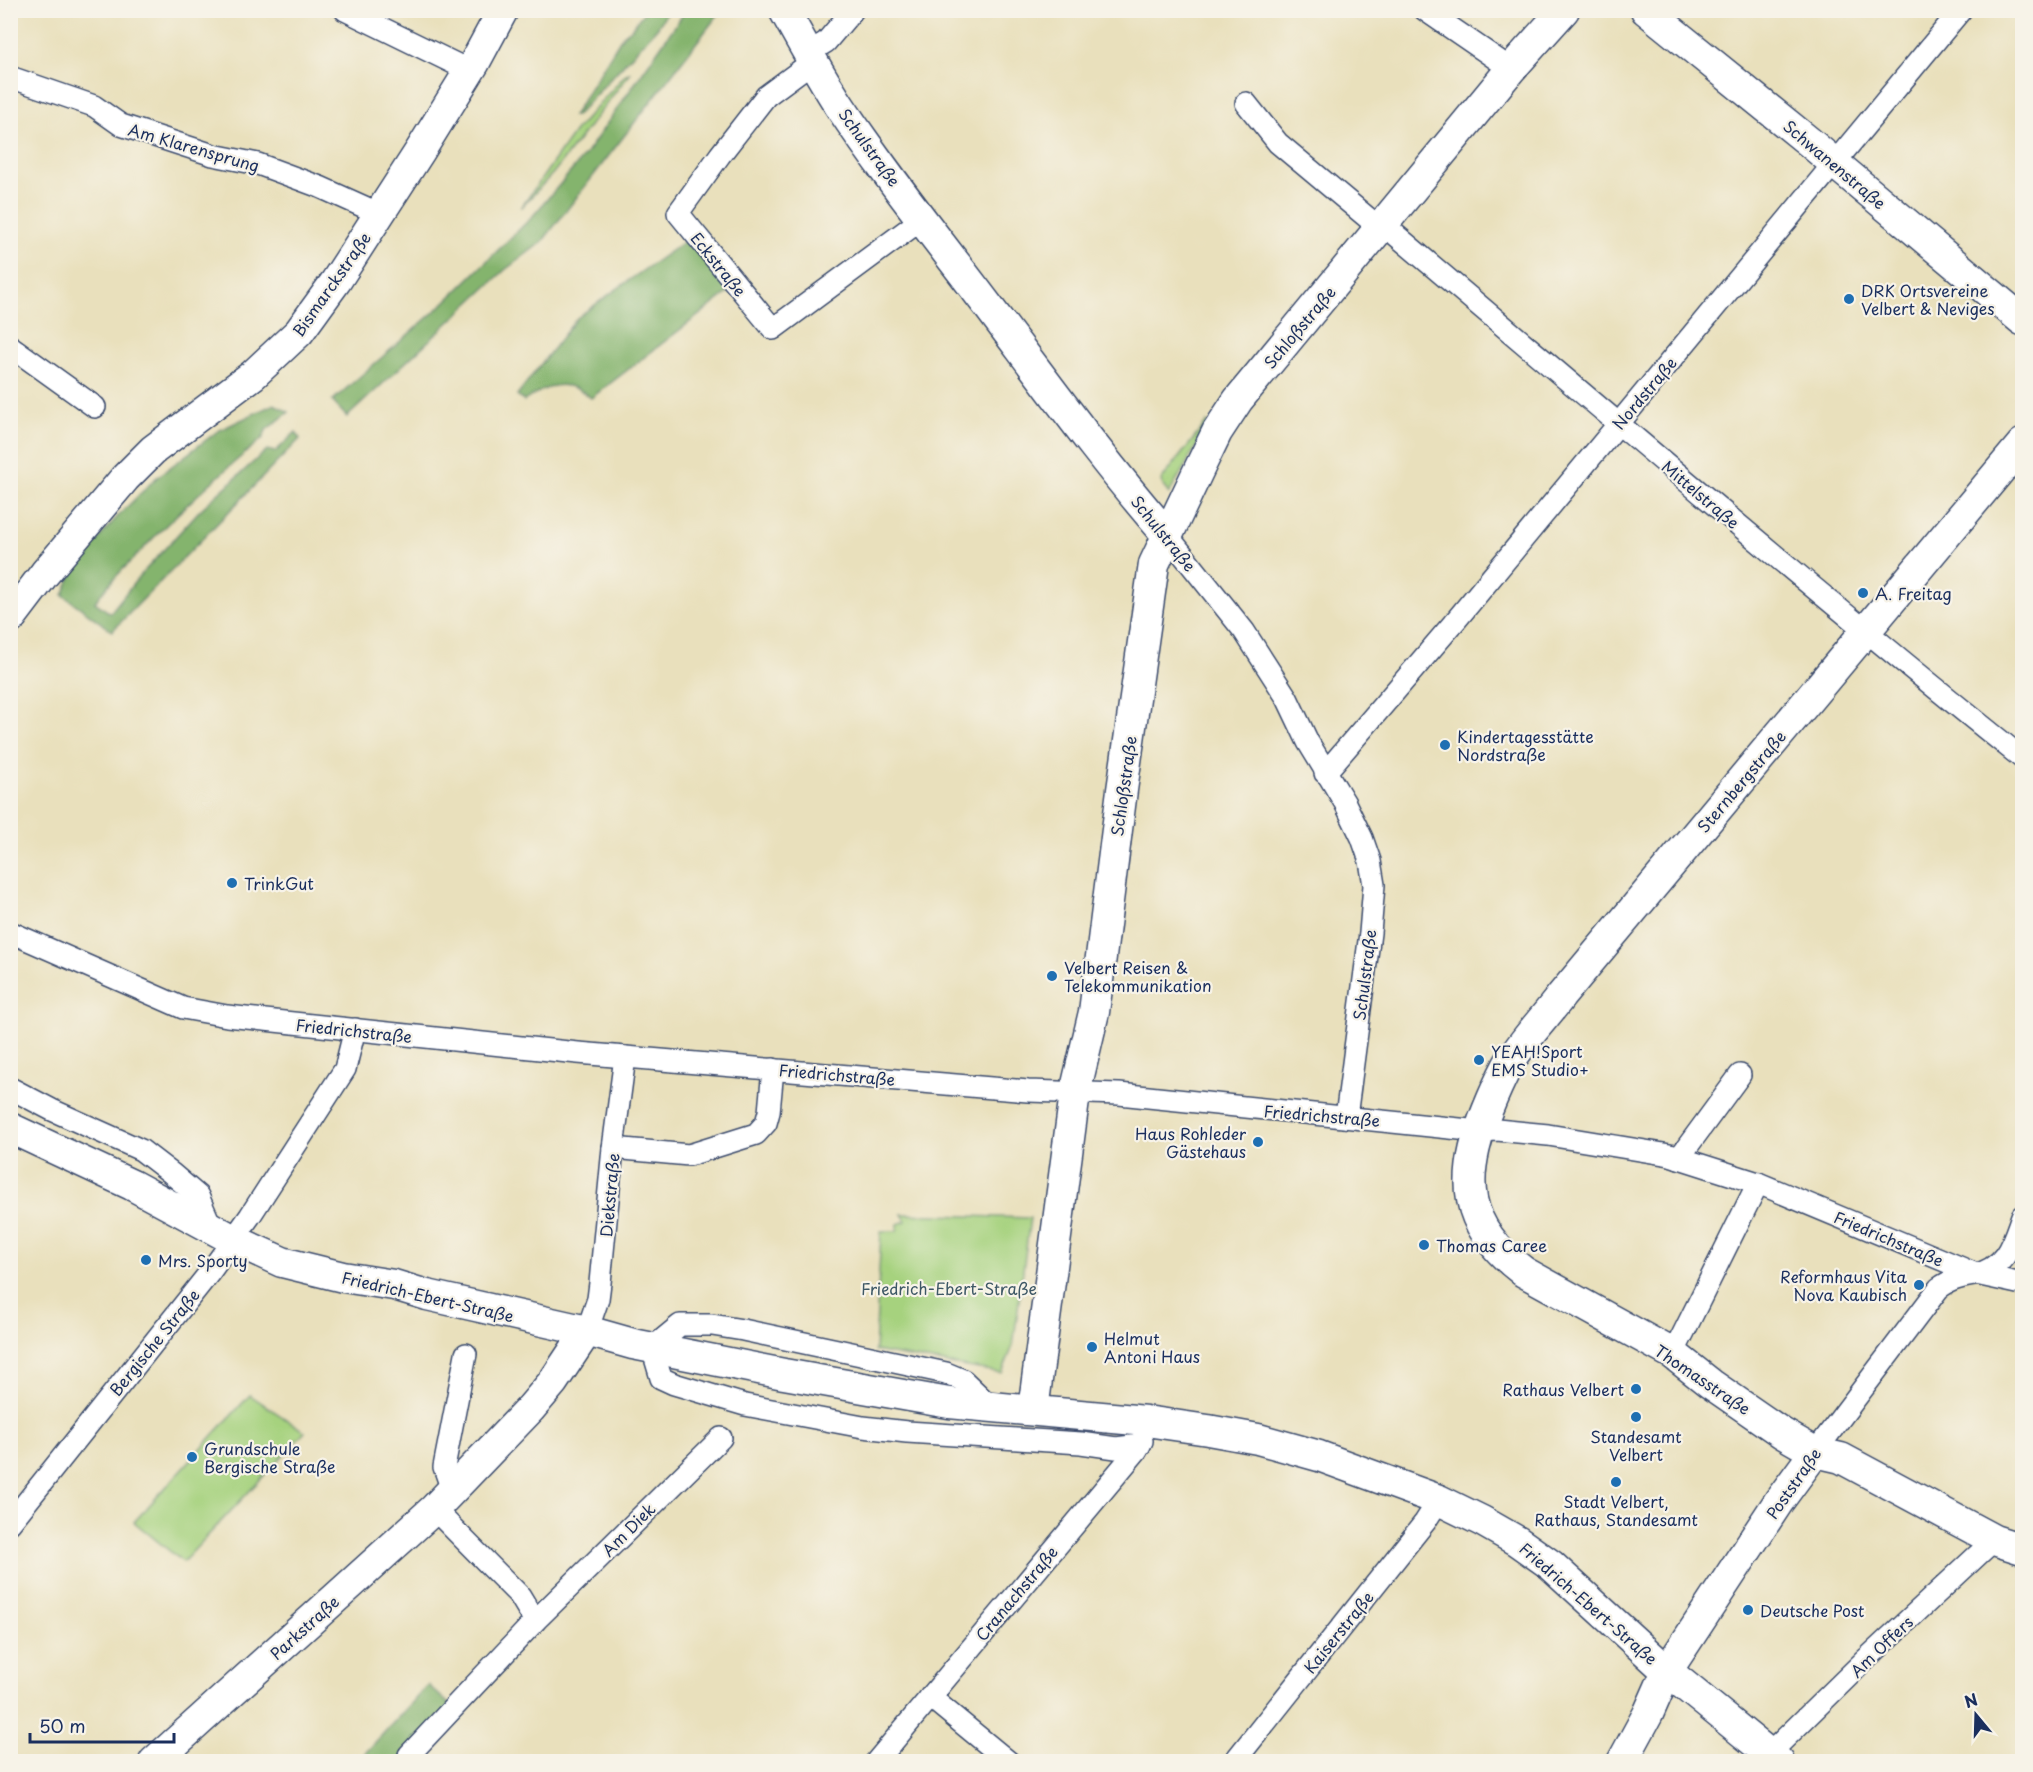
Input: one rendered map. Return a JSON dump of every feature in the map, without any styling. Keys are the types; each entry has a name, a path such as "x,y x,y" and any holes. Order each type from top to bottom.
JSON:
{"street":[{"path":"345,10 470,71"},
{"name":"Bismarckstraße","path":"10,619 45,573 125,478 153,450 253,375 299,332 380,214 470,71 502,10"},
{"name":"Schulstraße","path":"784,10 840,106 922,219 1138,502 1244,631 1287,698 1325,773 1345,803 1371,861 1374,885 1347,1117"},
{"path":"810,57 853,10"},
{"path":"1425,10 1511,69"},
{"name":"Schloßstraße","path":"1033,1410 1074,1093 1094,1012 1154,564 1217,432 1238,400 1511,69 1564,10"},
{"name":"Schwanenstraße","path":"1646,10 2022,320"},
{"name":"Nordstraße","path":"1325,773 1458,620 1961,10"},
{"name":"Eckstraße","path":"810,57 766,96 678,213 772,329 922,219"},
{"name":"Am Klarensprung","path":"10,77 94,106 121,125 213,155 258,164 380,214"},
{"path":"1246,103 1278,143 1383,227"},
{"name":"Mittelstraße","path":"1383,227 1866,632 2022,758"},
{"path":"10,346 94,407"},
{"name":"Sternbergstraße","path":"1479,1131 1509,1064 1561,996 2022,444"},
{"name":"Friedrichstraße","path":"10,932 183,1008 270,1022 625,1057 1182,1100 1479,1131 1499,1130 1548,1135 1627,1147 1679,1158 1758,1183 1976,1274 2022,1284"},
{"name":"Bergische Straße","path":"10,1523 210,1272 221,1232 258,1204 345,1069 355,1029"},
{"name":"Diekstraße","path":"587,1331 598,1299 613,1148 625,1057"},
{"path":"613,1148 690,1155 756,1134 766,1123 769,1112 773,1069"},
{"path":"1679,1158 1740,1076"},
{"path":"10,1088 52,1110 141,1150 198,1196 221,1232"},
{"name":"Friedrich-Ebert-Straße","path":"10,1128 132,1185 282,1262 343,1277 394,1285 427,1295 652,1348 807,1378 949,1403 1033,1410 1146,1433 1258,1439 1319,1456 1439,1500 1517,1541 1551,1565 1667,1671 1774,1758"},
{"name":"Thomasstraße","path":"1479,1131 1471,1159 1470,1190 1475,1211 1493,1243 1510,1262 1524,1272 1673,1354 1730,1398 1815,1452 1841,1458 1994,1540 2022,1549"},
{"path":"1673,1354 1758,1183"},
{"name":"Poststraße","path":"1622,1761 1648,1714 1667,1671 1779,1501 1939,1288 1952,1279 1976,1274 2001,1262 2009,1250 2022,1216"},
{"path":"652,1348 680,1325 712,1325 743,1330 946,1373 963,1380 992,1407"},
{"name":"Parkstraße","path":"154,1761 443,1500 531,1408 553,1382 587,1331"},
{"name":"Friedrich-Ebert-Straße","path":"652,1348 661,1378 674,1384 745,1405 863,1427 1081,1443 1119,1448 1146,1433"},
{"path":"466,1354 444,1467 443,1500 520,1596 535,1621"},
{"path":"907,1432 940,1413 949,1403"},
{"name":"Cranachstraße","path":"876,1761 1146,1433"},
{"name":"Am Diek","path":"409,1755 535,1621 721,1438"},
{"name":"Kaiserstraße","path":"1234,1761 1425,1522 1439,1500"},
{"name":"Am Offers","path":"1774,1758 1883,1645 1994,1540"},
{"path":"930,1698 1009,1761"}],"green space":[{"path":"686,10 721,11 542,242 505,270 347,417 332,401 443,304 532,217 585,155"},
{"path":"645,11 668,11 658,27 576,116 573,116 623,35 631,29"},
{"path":"630,73 554,172 521,208 575,131 626,74"},
{"path":"691,237 729,292 591,398 582,391 565,386 549,387 524,401 517,395 577,318"},
{"path":"274,404 289,412 266,430 263,438 170,521 117,575 95,602 110,613 138,578 200,510 267,450 275,452 296,432 300,439 112,631 63,595 75,567 117,517 156,478 218,431"},
{"path":"1207,422 1209,424 1169,494 1163,486 1162,479"},
{"name":"Friedrich-Ebert-Straße","path":"902,1214 1030,1218 1013,1346 1002,1373 875,1351 881,1231 897,1231 898,1224 906,1221"},
{"path":"250,1395 305,1432 183,1562 134,1522"},
{"path":"428,1685 457,1711 416,1761 357,1762"}],"place":[{"name":"DRK Ortsvereine Velbert & Neviges","path":"1849,299"},
{"name":"A. Freitag","path":"1863,593"},
{"name":"Kindertagesstätte Nordstraße","path":"1445,745"},
{"name":"TrinkGut","path":"232,883"},
{"name":"Velbert Reisen & Telekommunikation","path":"1052,976"},
{"name":"YEAH!Sport EMS Studio+","path":"1479,1060"},
{"name":"Haus Rohleder Gästehaus","path":"1258,1142"},
{"name":"Thomas Caree","path":"1424,1245"},
{"name":"Mrs. Sporty","path":"146,1260"},
{"name":"Reformhaus Vita Nova Kaubisch","path":"1919,1285"},
{"name":"Helmut Antoni Haus","path":"1092,1347"},
{"name":"Rathaus Velbert","path":"1636,1389"},
{"name":"Standesamt Velbert","path":"1636,1417"},
{"name":"Grundschule Bergische Straße","path":"192,1457"},
{"name":"Stadt Velbert, Rathaus, Standesamt","path":"1616,1482"},
{"name":"Deutsche Post","path":"1748,1610"}]}
